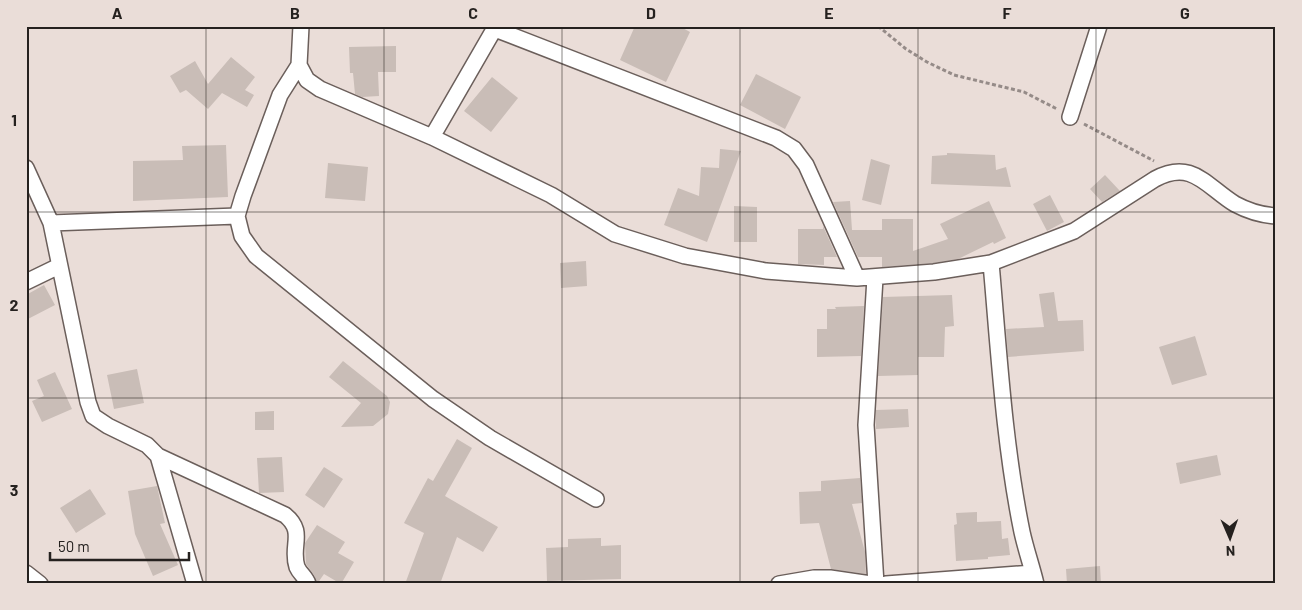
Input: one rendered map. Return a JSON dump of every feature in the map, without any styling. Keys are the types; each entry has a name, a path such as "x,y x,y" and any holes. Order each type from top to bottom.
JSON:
{"street":[{"path":"301,26 299,65 280,95 237,216 242,236 256,256 433,399 490,438 596,499"},
{"path":"1070,117 1099,26"},
{"path":"432,137 495,28 776,138 794,149 806,165 857,278"},
{"path":"299,65 307,80 320,89 432,137 551,195 615,234 685,256 757,270 875,278 934,272 991,263 1074,231 1165,174 1174,172 1200,177 1235,204 1259,215 1276,216"},
{"path":"26,168 51,223 88,402 93,416 108,426 147,445 158,456 285,515 293,521 296,528 298,568 308,584"},
{"path":"51,223 237,216"},
{"path":"886,584 1035,578 1022,533 1012,475 1000,373 991,263"},
{"path":"26,282 59,266"},
{"path":"875,278 866,426 876,584"},
{"path":"158,456 195,584"},
{"path":"26,573 40,584"},
{"path":"779,584 814,578 830,578 871,584"}],"path":[{"path":"878,26 906,49 926,62 954,75 1024,92 1174,172"}],"building":[{"path":"635,26 679,26 690,32 666,82 620,60"},
{"path":"396,46 396,72 378,72 379,96 362,97 355,94 353,73 350,73 349,47"},
{"path":"231,57 255,77 245,90 254,95 247,107 222,93 208,109 186,90 180,93 170,76 195,61 208,84"},
{"path":"756,74 801,97 785,129 740,105"},
{"path":"492,77 518,98 491,132 464,111"},
{"path":"226,145 228,197 133,201 133,161 183,160 182,146"},
{"path":"720,149 741,151 707,242 664,225 678,188 699,196 701,167 719,168"},
{"path":"947,153 995,155 996,170 1006,167 1011,187 931,184 932,156 947,155"},
{"path":"871,159 890,165 881,205 862,200"},
{"path":"328,163 368,167 365,201 325,198"},
{"path":"1105,175 1120,191 1102,202 1090,189"},
{"path":"1050,195 1064,222 1047,231 1033,204"},
{"path":"850,201 852,230 882,230 882,219 913,219 913,251 948,239 940,224 989,201 1006,238 994,244 993,242 958,259 882,267 882,257 858,257 833,202"},
{"path":"734,206 757,207 757,242 734,242"},
{"path":"823,226 837,257 824,257 824,265 798,264 798,229 823,229"},
{"path":"586,261 587,286 561,288 560,263"},
{"path":"44,285 55,305 26,320 26,295"},
{"path":"1054,292 1058,321 1083,320 1084,351 1008,357 1006,329 1044,327 1039,294"},
{"path":"952,295 954,326 945,327 944,357 918,357 918,375 878,376 883,297"},
{"path":"864,306 861,356 817,357 817,329 827,329 827,309"},
{"path":"1195,336 1207,375 1172,385 1159,347"},
{"path":"343,361 387,396 390,402 388,414 373,426 341,427 361,403 329,377"},
{"path":"137,369 144,403 114,409 107,375"},
{"path":"55,372 72,409 42,422 32,401 44,396 37,380"},
{"path":"908,409 909,427 876,429 876,410"},
{"path":"274,411 274,430 255,430 255,412"},
{"path":"457,439 472,448 445,496 498,527 483,552 457,537 440,584 405,584 424,533 404,523 428,478 433,481"},
{"path":"1217,455 1221,475 1180,484 1176,463"},
{"path":"282,457 284,492 259,493 257,458"},
{"path":"324,467 343,479 324,508 305,495"},
{"path":"860,478 862,503 852,504 865,552 866,574 831,569 819,523 800,524 799,492 821,491 821,481"},
{"path":"157,486 165,523 160,524 178,565 153,576 135,534 128,491"},
{"path":"90,489 106,514 76,533 60,508"},
{"path":"977,512 977,522 1001,521 1002,539 1008,538 1010,555 988,557 988,559 956,561 954,525 957,524 956,513"},
{"path":"317,525 345,542 338,553 354,562 341,584 324,574 317,584 314,575 306,564 305,543"},
{"path":"601,538 601,546 621,545 621,579 547,581 546,548 568,547 568,539"},
{"path":"1100,566 1101,584 1067,584 1066,569"}]}
